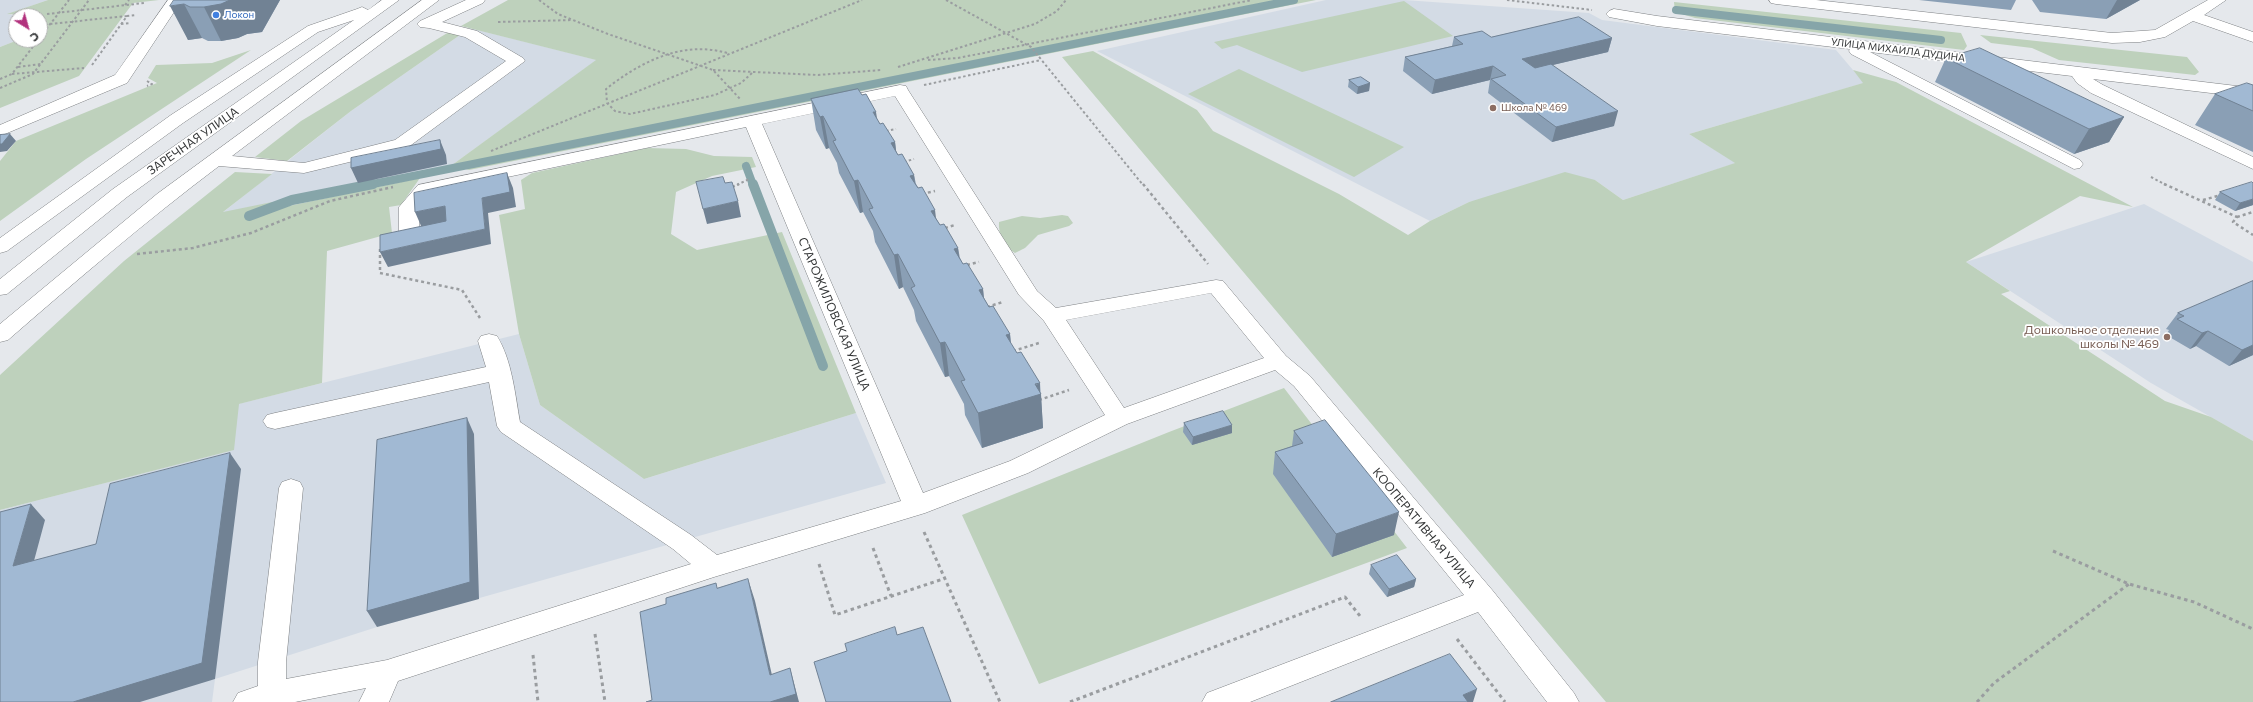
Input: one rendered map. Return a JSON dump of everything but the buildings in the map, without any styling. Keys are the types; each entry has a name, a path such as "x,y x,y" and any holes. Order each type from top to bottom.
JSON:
{"street":[{"path":"0,131 121,80 175,0"},
{"path":"0,335 84,263 164,198 432,0"},
{"path":"383,36 429,23 478,0"},
{"path":"1776,0 2112,38 2140,37 2159,34 2219,0"},
{"path":"0,247 178,119 313,29 389,2"},
{"name":"ЗАРЕЧНАЯ УЛИЦА","path":"0,289 120,193 389,2"},
{"name":"УЛИЦА МИХАИЛА ДУДИНА","path":"1614,14 1657,21 1843,44 2253,93"},
{"path":"2192,16 2253,37"},
{"path":"215,160 304,168 401,144 517,61 471,34 429,23"},
{"path":"1843,44 2074,164"},
{"path":"1893,70 1894,60 1903,55 1916,53"},
{"path":"2078,73 2083,79 2097,89 2253,164"},
{"path":"409,236 409,207 425,189 726,125 749,113 900,90 1029,295 1052,316 1119,418"},
{"name":"СТАРОЖИЛОВСКАЯ УЛИЦА","path":"749,113 916,506"},
{"path":"1052,316 1216,286"},
{"name":"КООПЕРАТИВНАЯ УЛИЦА","path":"1216,286 1278,361 1302,381 1483,599 1564,702"},
{"path":"489,341 499,372 509,426 682,542 713,567"},
{"path":"260,698 387,672 713,567 916,506 1019,467 1119,418 1278,361"},
{"path":"275,421 499,372"},
{"path":"260,698 272,662 291,488"},
{"path":"1216,702 1483,599"},
{"path":"374,702 387,672"}],"path":[{"path":"49,24 69,0"},
{"path":"0,88 33,74 89,0"},
{"path":"125,5 130,0"},
{"path":"539,0 558,14 667,55 713,70 816,74 858,73 888,68"},
{"path":"486,153 728,53 862,0"},
{"path":"946,0 1009,33 1031,47 1212,270 1216,286"},
{"path":"895,67 921,61 1035,24 1057,11 1066,0"},
{"path":"921,61 958,58 1252,0"},
{"path":"1507,0 1614,14"},
{"path":"48,14 147,3"},
{"path":"49,24 127,16"},
{"path":"495,22 575,20"},
{"path":"12,74 32,48"},
{"path":"728,53 710,48 694,48 667,55 619,77 606,89 607,103 615,111 630,114 715,95 741,83 752,72"},
{"path":"900,90 1041,60"},
{"path":"18,67 41,64"},
{"path":"713,70 730,88 749,113"},
{"path":"0,79 12,74 33,74"},
{"path":"2151,177 2185,195 2237,217"},
{"path":"730,189 744,180"},
{"path":"132,254 193,248 251,233 330,201 389,187 410,185 425,189"},
{"path":"2202,201 2224,194"},
{"path":"2253,212 2237,217 2233,222 2253,235"},
{"path":"409,236 380,248 380,273 462,290 480,318 489,341"},
{"path":"1012,351 1065,336"},
{"path":"1033,401 1095,382"},
{"path":"918,534 925,532 1000,702"},
{"path":"866,550 881,545"},
{"path":"873,548 891,596"},
{"path":"2053,551 2129,584 2194,602 2253,629"},
{"path":"812,566 826,562"},
{"path":"819,564 835,614 946,578"},
{"path":"1977,702 1994,683 2129,584"},
{"path":"1070,702 1345,597 1358,615 1363,617"},
{"path":"595,631 605,702"},
{"path":"1452,633 1505,702"},
{"path":"533,651 538,702"}],"shaded area":[{"path":"0,0 48,0 25,8 8,8 8,44 0,47"},
{"name":"Школа № 469","path":"1326,0 1404,0 1589,13 1602,20 1836,50 1864,83 1689,134 1736,163 1623,200 1595,180 1469,202 1430,221 1097,51"},
{"path":"470,28 597,60 452,165 222,213 351,111"},
{"name":"Дошкольное отделение школы № 469","path":"2144,204 2253,262 2253,441 2151,383 1966,262"},
{"path":"519,334 540,405 644,479 856,413 886,483 377,627 215,679 212,702 0,702 0,510 233,450 238,404"}],"green space":[{"path":"48,0 159,0 133,3 79,76 0,108 0,47 8,44 8,48 48,48 48,8 25,8"},
{"path":"508,0 1316,0 469,170 452,165 596,60 461,26"},
{"path":"1404,1 1453,36 1302,72 1237,45 1222,49 1214,42"},
{"path":"1674,2 1961,33 1967,46 1964,50 1695,18 1675,12"},
{"path":"449,32 460,35 351,111 287,161 255,157 301,121"},
{"path":"1980,35 2187,57 2199,72 2195,75 2059,60 2032,48 1991,43"},
{"path":"251,50 86,159 0,221 0,161 16,141 157,83 148,78 156,65 212,63"},
{"path":"1093,51 1197,110 1213,131 1339,194 1408,235 1430,221 1469,202 1565,172 1595,180 1623,200 1735,163 1689,134 1863,83 1853,70 1896,82 2133,207 2080,196 1966,262 2010,291 2001,294 2165,401 2211,417 2253,441 2253,702 1606,702 1062,57"},
{"path":"1239,69 1404,147 1354,177 1188,94"},
{"path":"647,148 686,149 714,156 752,157 756,167 712,176 676,192 671,234 697,250 782,232 856,413 644,479 540,405 519,334 499,215 525,209 521,180 532,173"},
{"path":"235,172 272,174 223,212 272,202 275,209 420,178 401,205 389,207 392,233 327,251 322,383 239,404 234,450 0,510 0,375 124,261"},
{"path":"1062,215 1068,216 1073,223 1069,226 1038,235 1025,248 1015,253 1002,240 999,222 1022,216 1040,218"},
{"path":"1284,388 1407,548 1039,684 962,515 1169,432"}],"waterway":[{"path":"368,185 1294,0"},
{"path":"1676,10 1941,40"},
{"path":"746,166 753,185"},
{"path":"249,216 292,200 373,184"},
{"path":"753,184 823,366"}],"place":[{"name":"Локон","path":"216,15"},
{"name":"Школа № 469","path":"1493,108"},
{"name":"Дошкольное отделение школы № 469","path":"2167,337"}]}
